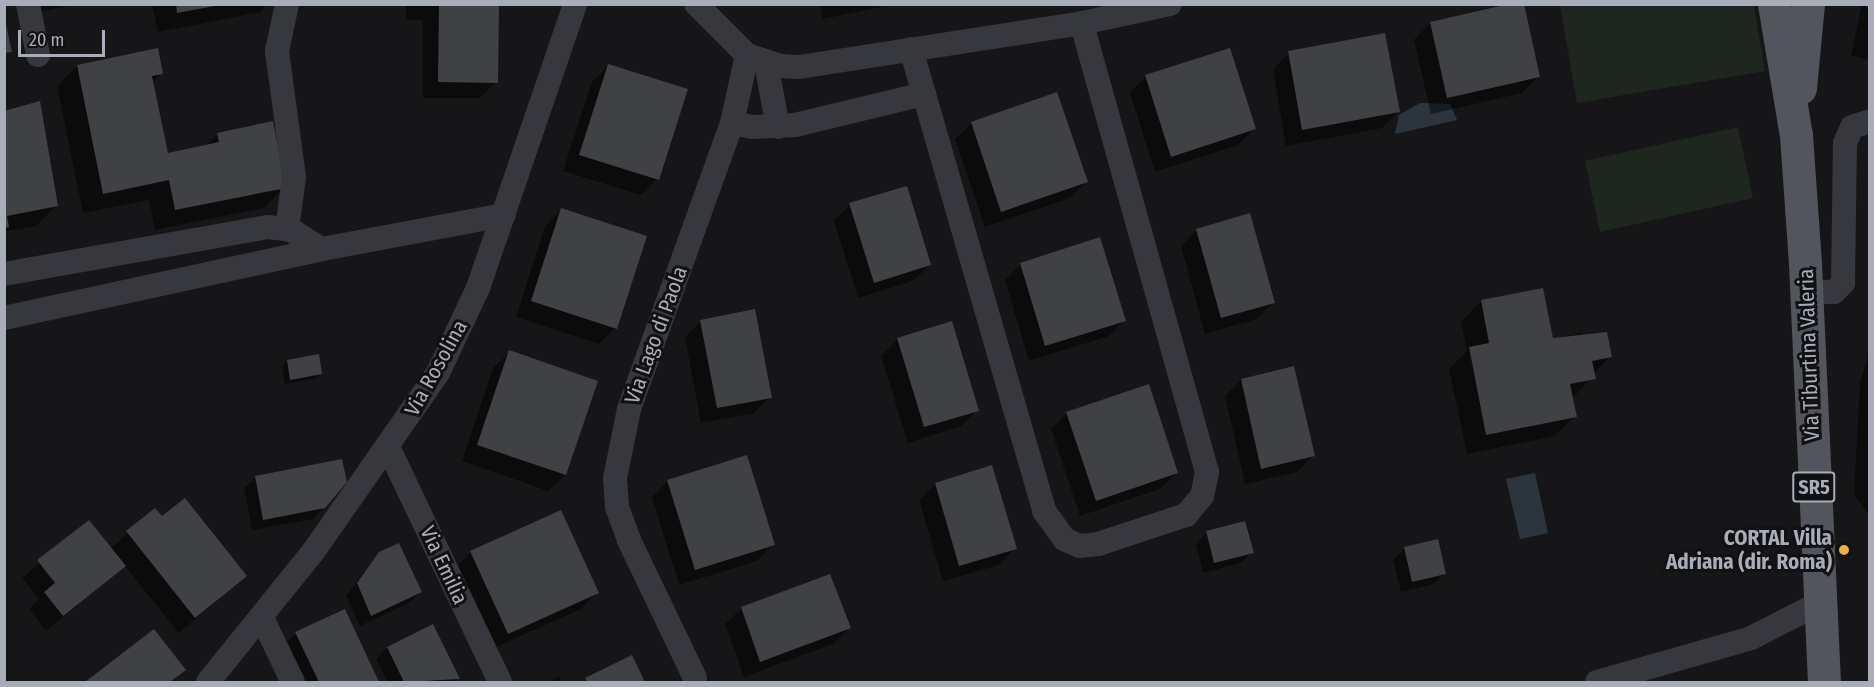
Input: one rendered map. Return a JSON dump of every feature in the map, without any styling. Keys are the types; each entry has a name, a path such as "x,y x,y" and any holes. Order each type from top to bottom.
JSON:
{"main road":[{"name":"Via Tiburtina Valeria","path":"1774,4 1796,135 1807,292 1818,604 1824,682"},
{"name":"Via Tiburtina Valeria","path":"1796,135 1808,4"}],"street":[{"path":"28,4 38,55"},
{"path":"287,229 294,177 277,51 288,4"},
{"name":"Via Rosolina","path":"208,682 262,618 388,447 446,358 504,215 575,4"},
{"path":"696,4 757,59 778,127"},
{"path":"757,59 799,67 1082,23 1170,4"},
{"path":"911,49 1051,525 1072,544 1089,545 1179,519 1191,512 1202,496 1206,464 1082,23"},
{"name":"Via Lago di Paola","path":"695,678 628,540 617,507 615,478 629,409 757,59"},
{"path":"732,123 778,127 924,94"},
{"path":"1807,292 1834,292 1843,283 1845,143 1852,127 1869,121"},
{"path":"4,318 322,249 504,215"},
{"path":"4,274 247,230 287,229 322,249"},
{"name":"Via Emilia","path":"388,447 500,682"},
{"path":"1597,682 1751,638 1818,604"},
{"path":"262,618 294,682"}],"shaded area":[{"path":"1560,5 1754,5 1765,71 1577,103"},
{"path":"1420,103 1450,104 1457,120 1395,134 1399,115"},
{"path":"1738,127 1753,198 1600,232 1585,161"},
{"path":"1535,473 1548,533 1520,539 1506,479"}],"building":[{"path":"176,4 215,4 215,6 177,13"},
{"path":"439,4 499,4 498,83 438,82"},
{"path":"1509,4 1524,4 1540,77 1447,98 1430,22"},
{"path":"4,16 12,52 4,53"},
{"path":"1385,33 1400,112 1302,130 1288,51"},
{"path":"158,48 163,74 152,76 168,153 219,142 217,133 273,121 286,188 175,210 169,180 103,194 77,65"},
{"path":"1230,48 1256,129 1171,157 1145,75"},
{"path":"608,64 688,89 659,180 579,155"},
{"path":"1057,92 1088,182 1001,212 971,122"},
{"path":"40,101 58,206 7,216 9,227 4,228 4,111"},
{"path":"907,186 931,265 874,283 849,203"},
{"path":"561,208 647,236 617,329 531,301"},
{"path":"1250,213 1275,303 1221,318 1196,229"},
{"path":"1100,237 1126,321 1045,346 1020,263"},
{"path":"1543,288 1553,338 1607,332 1612,357 1592,361 1596,379 1570,384 1577,417 1486,435 1469,347 1489,343 1481,300"},
{"path":"755,309 772,398 717,408 700,320"},
{"path":"952,321 979,411 924,427 897,338"},
{"path":"509,350 598,381 566,475 477,445"},
{"path":"319,354 322,374 290,380 287,360"},
{"path":"1294,366 1315,456 1261,469 1241,379"},
{"path":"1149,384 1178,473 1096,501 1066,412"},
{"path":"747,455 775,545 695,570 667,480"},
{"path":"342,459 347,482 325,508 263,520 255,476"},
{"path":"992,465 1017,549 959,566 935,483"},
{"path":"185,498 247,576 195,618 126,531 155,508 162,516"},
{"path":"561,510 599,593 508,634 470,551"},
{"path":"89,520 126,566 63,616 44,592 55,583 37,560"},
{"path":"1245,521 1254,553 1214,563 1206,531"},
{"path":"1438,539 1446,574 1412,582 1404,547"},
{"path":"399,543 422,592 371,616 357,583 379,552"},
{"path":"830,574 851,628 760,662 741,607"},
{"path":"345,609 379,682 319,682 295,632"},
{"path":"433,624 460,679 404,682 387,647"},
{"path":"154,629 186,670 170,682 85,682"},
{"path":"632,655 645,682 587,682 585,678"}],"place":[{"name":"CORTAL Villa Adriana (dir. Roma)","path":"1844,550"}]}
